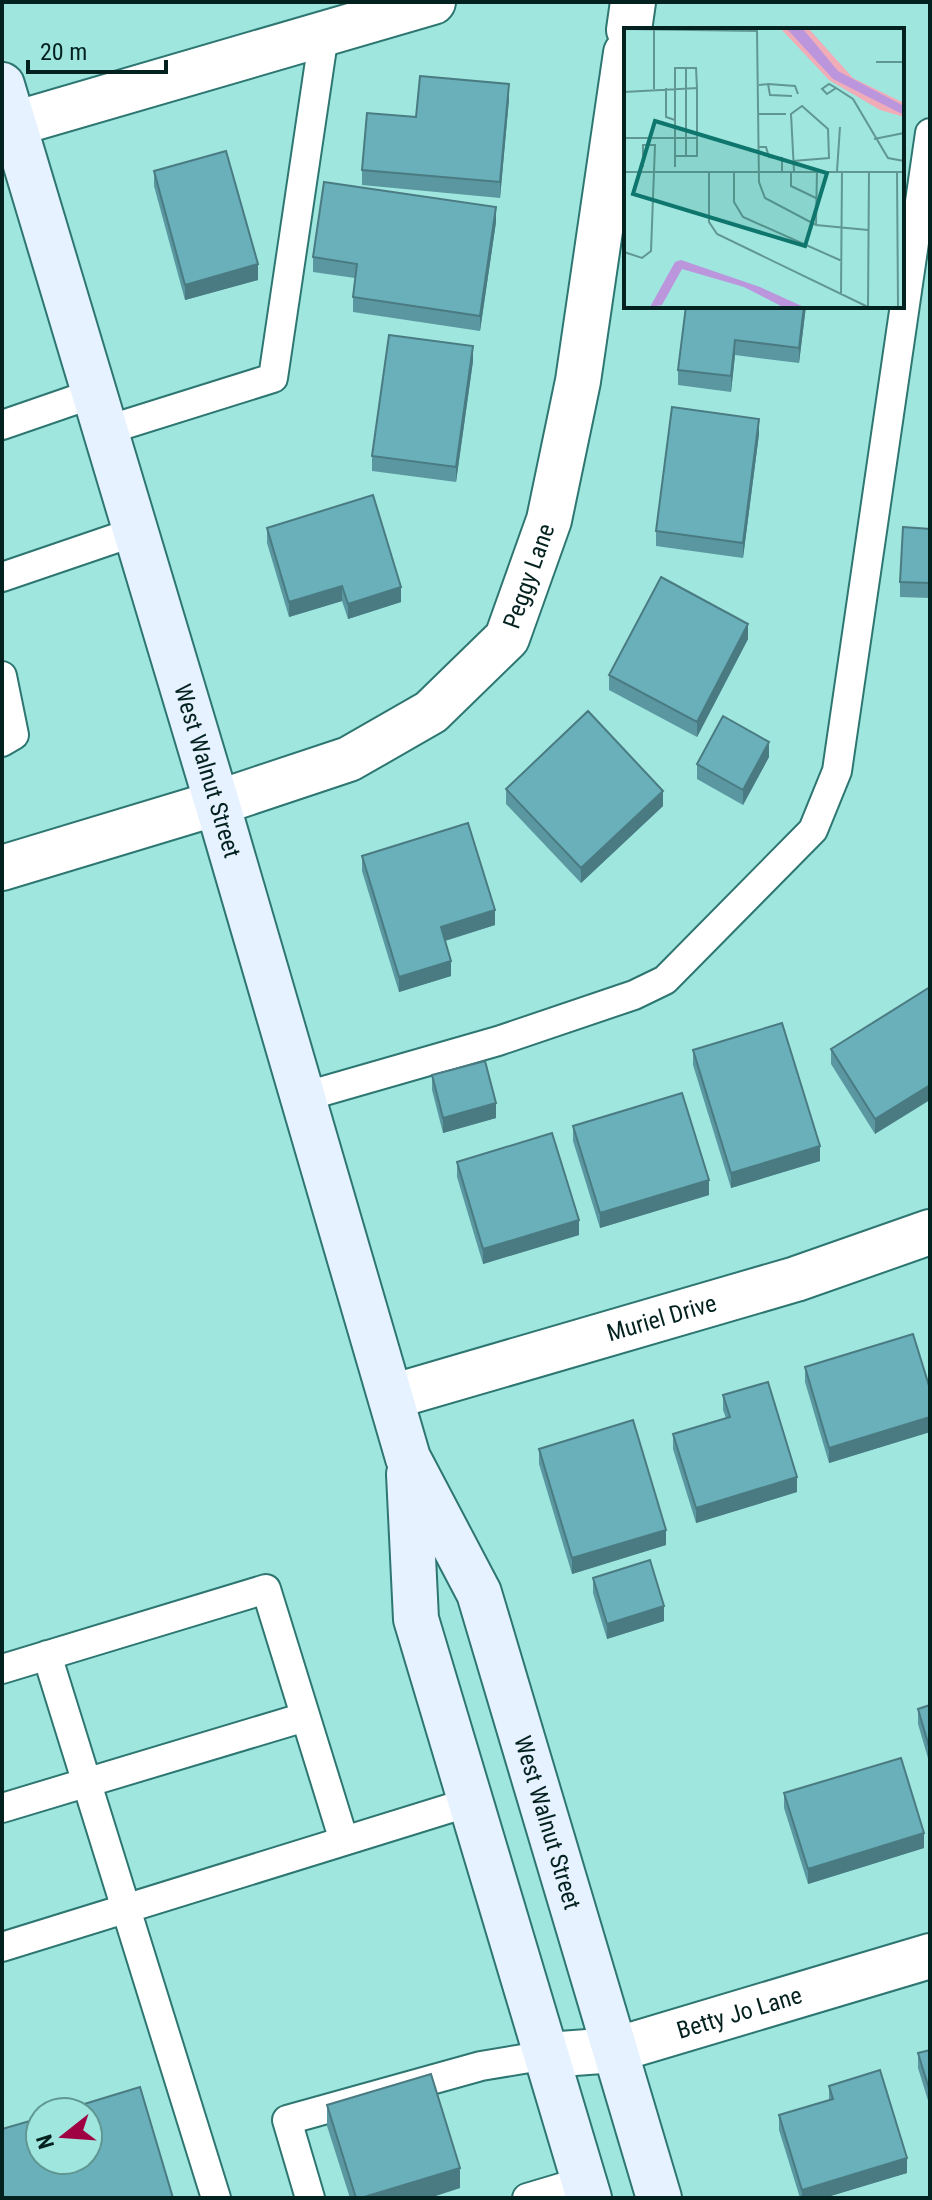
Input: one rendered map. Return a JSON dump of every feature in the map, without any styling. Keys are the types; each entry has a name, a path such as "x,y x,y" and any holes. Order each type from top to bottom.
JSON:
{"main road":[{"name":"West Walnut Street","path":"6,111 137,531 408,1458 479,1593 659,2198"},
{"name":"West Walnut Street","path":"408,1458 416,1619 586,2189"}],"street":[{"path":"6,111 324,34 433,2"},
{"path":"629,28 633,2"},
{"name":"Peggy Lane","path":"2,868 217,803 349,759 431,712 507,638 549,520 571,412 624,66"},
{"name":"Muriel Drive","path":"391,1397 796,1279 930,1232"},
{"name":"Betty Jo Lane","path":"547,2055 615,2050 930,1956"}],"lane":[{"path":"2,425 101,412 273,378 324,34"},
{"path":"303,1097 498,1041 634,995 665,980 813,830 837,771 930,133"},
{"path":"2,577 137,531"},
{"path":"2,676 14,735 2,742"},
{"path":"2,1669 266,1589 344,1841"},
{"path":"47,1655 216,2198"},
{"path":"2,1808 305,1717"},
{"path":"2,1947 470,1802"},
{"path":"310,2198 287,2120 481,2066 547,2055"},
{"path":"527,2198 586,2189"}],"building":[{"path":"420,76 509,84 500,182 362,170 367,113 416,117"},
{"path":"226,151 258,264 185,285 154,171"},
{"path":"324,182 496,207 480,316 353,297 357,264 313,257"},
{"path":"686,308 804,308 799,348 735,340 731,376 678,370"},
{"path":"389,335 473,346 456,467 372,456"},
{"path":"672,407 759,419 743,543 656,531"},
{"path":"373,495 401,587 348,604 342,586 289,602 267,528"},
{"path":"903,527 930,529 930,583 900,582"},
{"path":"661,577 748,624 697,722 609,675"},
{"path":"588,711 663,791 581,868 506,789"},
{"path":"723,716 769,742 743,790 697,764"},
{"path":"468,823 495,910 441,927 451,961 399,977 362,856"},
{"path":"930,987 930,1085 875,1119 831,1049"},
{"path":"782,1023 820,1146 731,1173 693,1050"},
{"path":"485,1061 496,1103 443,1118 432,1075"},
{"path":"682,1093 709,1180 600,1213 573,1126"},
{"path":"552,1133 579,1220 483,1249 457,1162"},
{"path":"913,1334 930,1389 930,1417 829,1448 805,1367"},
{"path":"768,1382 797,1477 696,1508 673,1434 730,1417 723,1395"},
{"path":"633,1420 666,1530 572,1558 539,1449"},
{"path":"650,1560 664,1606 607,1624 593,1578"},
{"path":"930,1705 930,1750 918,1709"},
{"path":"901,1758 924,1833 808,1869 784,1793"},
{"path":"930,2050 930,2092 918,2053"},
{"path":"880,2070 907,2158 802,2190 779,2115 833,2099 829,2086"},
{"path":"431,2074 460,2168 356,2198 327,2105"},
{"path":"140,2087 173,2198 2,2198 2,2129 24,2123 24,2176 104,2176 104,2098"}]}
